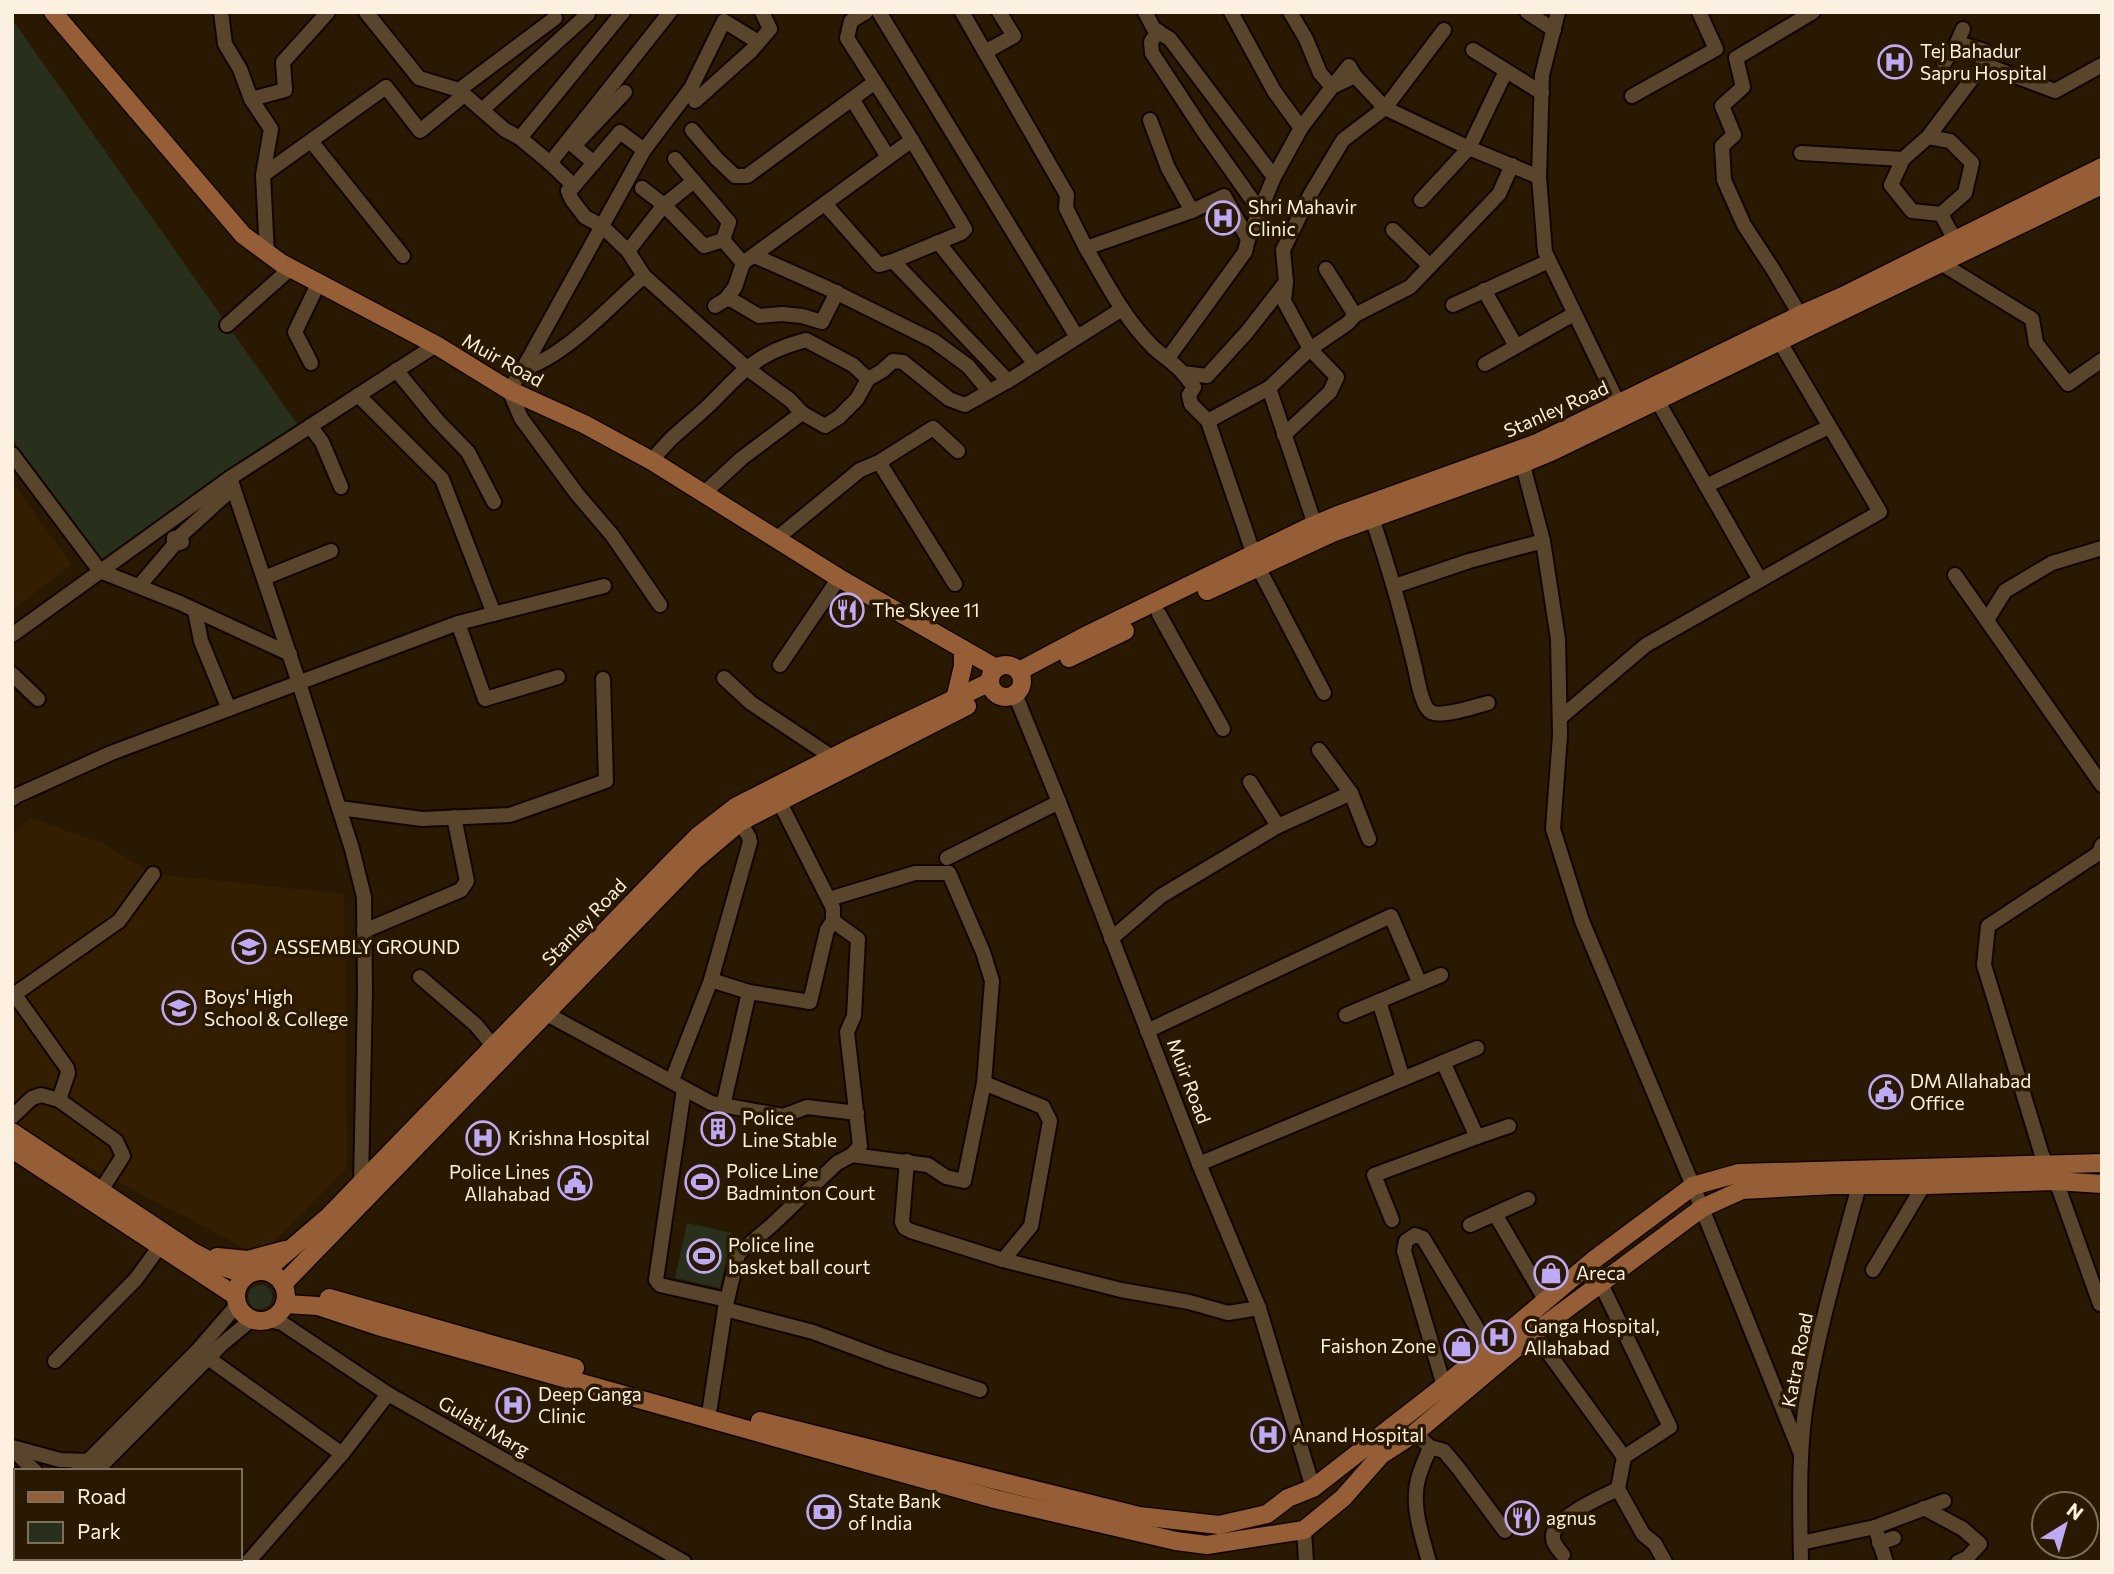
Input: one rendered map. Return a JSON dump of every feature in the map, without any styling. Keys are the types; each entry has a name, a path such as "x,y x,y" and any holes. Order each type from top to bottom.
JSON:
{"main road":[{"name":"Muir Road","path":"53,12 243,235 267,253 436,345 509,390 584,424 652,461 839,578 963,649 994,681"},
{"name":"Stanley Road","path":"1019,682 1089,635 1256,561 1628,416 1775,335 1800,315 2102,167"},
{"name":"Stanley Road","path":"1019,682 1159,614 1338,514 1521,457 1619,404 1939,262 2102,185"},
{"path":"955,699 963,666 963,649"},
{"path":"1001,665 1011,665 1019,682 1004,697 994,681 1001,665"},
{"name":"Stanley Road","path":"265,1271 296,1246 361,1184 698,836 737,806 832,757 994,681"},
{"name":"Stanley Road","path":"284,1293 312,1252 694,861 740,822 994,681"},
{"path":"12,1132 193,1252 220,1266 247,1275"},
{"path":"12,1149 160,1246 237,1301"},
{"path":"284,1293 278,1314 260,1320 241,1311 237,1301 237,1288 247,1275 265,1271 273,1274 284,1293 378,1326 995,1499 1176,1541 1207,1545 1299,1530 1343,1498 1381,1455 1415,1433 1534,1333 1600,1282 1702,1208 1742,1190 1834,1185 1861,1178 1933,1168 2102,1163"},
{"path":"284,1293 323,1296 710,1408 1139,1516 1219,1525 1267,1514 1288,1498 1318,1483 1444,1386 1595,1259 1693,1186 1739,1173 1861,1178 1925,1185 2055,1181 2102,1184"},
{"path":"193,1252 248,1260 296,1246"},
{"path":"1318,1483 1338,1496 1334,1506"},
{"path":"1278,1506 1275,1518 1299,1530"}],"street":[{"path":"221,12 225,44 240,69 251,99 271,129 263,175 267,253"},
{"path":"366,12 419,78 461,92 505,130 520,138 574,186"},
{"path":"520,138 623,12"},
{"path":"550,163 670,12"},
{"path":"695,102 770,29 762,12"},
{"path":"825,204 879,265 961,233 965,229 847,38 850,22 866,12"},
{"path":"879,12 1077,337"},
{"path":"962,12 1067,195 1066,208 1122,309 1154,348 1168,358 1194,387 1189,395 1191,404 1208,421 1256,561 1324,693"},
{"path":"985,52 1014,36 999,12"},
{"path":"1145,12 1154,29 1170,39 1274,177"},
{"path":"1231,12 1274,91 1301,128"},
{"path":"1290,12 1306,39 1320,73 1332,87"},
{"path":"1527,12 1554,30"},
{"path":"1558,12 1542,75 1539,177 1545,252 1619,404"},
{"path":"1632,96 1716,49 1699,12"},
{"path":"1800,315 1744,225 1724,180 1722,146 1734,135 1722,106 1743,87 1736,58 1813,12"},
{"path":"251,99 285,90 283,62 326,14"},
{"path":"482,110 588,14"},
{"path":"660,605 612,535 577,494 520,418 509,390 643,150 691,88 725,17 758,43"},
{"path":"263,175 386,88 420,131 461,92 555,18"},
{"path":"1284,435 1330,392 1337,377 1310,349 1283,301 1286,282 1283,250 1310,195 1343,139 1385,107 1444,30"},
{"path":"1158,32 1151,41 1152,53 1260,211"},
{"path":"1928,137 1950,141 1972,163 1965,192 1941,214 1912,211 1891,186 1903,159 1928,137 1983,64 1985,51 1960,36 1944,62"},
{"path":"1473,50 1542,93"},
{"path":"1983,64 2055,91 2102,65"},
{"path":"1421,200 1469,148 1506,71"},
{"path":"1168,358 1245,252 1274,177 1301,128 1332,87 1355,76 1385,107 1469,148 1539,177"},
{"path":"692,130 716,159 735,176 747,176 875,82"},
{"path":"594,163 574,146 625,92"},
{"path":"852,99 888,157"},
{"path":"1150,121 1168,168 1192,211"},
{"path":"643,150 620,132 568,191 572,200 585,217 602,226 628,251 644,276 748,369 803,413 825,426 839,417 856,399 868,379 882,371 893,360 903,362 949,399 965,405 1122,309"},
{"path":"836,292 822,322 782,314 759,316 732,300 720,303 735,287 749,259 912,140"},
{"path":"312,141 403,256"},
{"path":"1801,153 1903,159"},
{"path":"675,159 729,222 723,240"},
{"path":"1208,421 1269,388 1310,349 1348,323 1355,315 1410,287 1499,194 1512,165"},
{"path":"628,251 664,205 694,181"},
{"path":"642,188 664,205 704,246 723,240"},
{"path":"1086,248 1192,211 1224,196 1248,239"},
{"path":"1941,214 1955,240"},
{"path":"1394,229 1430,266"},
{"path":"723,240 749,259 836,292 934,341 968,366 989,391"},
{"path":"938,242 1034,364"},
{"path":"893,261 1008,381"},
{"path":"1452,305 1549,261"},
{"path":"1939,262 2032,319 2036,343 2067,384 2102,360"},
{"path":"227,325 291,268"},
{"path":"1326,269 1355,315"},
{"path":"523,369 541,364 571,342 644,276"},
{"path":"311,363 295,332 318,282"},
{"path":"1183,373 1207,376 1247,332 1286,282"},
{"path":"1484,290 1516,346"},
{"path":"1485,364 1574,314"},
{"path":"1560,718 1646,646 1880,512 1775,335"},
{"path":"652,461 681,429 763,356 789,345 806,340 853,365 868,379"},
{"path":"12,635 164,525 436,345"},
{"path":"397,370 437,420 468,452 494,502"},
{"path":"1269,388 1315,525"},
{"path":"358,395 442,479 494,614"},
{"path":"1657,400 1760,580"},
{"path":"703,494 742,458 803,413"},
{"path":"310,426 322,442 341,486"},
{"path":"1706,486 1829,427"},
{"path":"776,539 860,470 879,462 933,428 958,451"},
{"path":"12,454 100,571 290,654"},
{"path":"1521,457 1543,541 1558,639 1560,718 1553,829 1582,921 1801,1454"},
{"path":"879,462 955,584"},
{"path":"139,586 176,540 231,483"},
{"path":"231,483 290,654 352,849 364,897 361,1184"},
{"path":"1372,518 1395,586 1426,709 1442,714 1488,703"},
{"path":"164,525 176,540"},
{"path":"1395,586 1469,561 1543,541"},
{"path":"1986,620 2004,591 2052,563 2102,548"},
{"path":"264,578 331,551"},
{"path":"1955,575 2102,785"},
{"path":"780,665 839,578"},
{"path":"12,799 111,753 458,623 604,586"},
{"path":"195,611 201,641 229,709"},
{"path":"1159,614 1223,729"},
{"path":"458,623 485,699 558,677"},
{"path":"12,674 38,699"},
{"path":"724,678 751,703 832,757"},
{"path":"339,808 422,818 510,815 606,781 603,679"},
{"name":"Muir Road","path":"1019,682 1059,802 1111,939 1259,1308 1318,1483"},
{"path":"1319,750 1351,793 1369,839"},
{"path":"1250,782 1278,827"},
{"path":"1111,939 1161,896 1278,827 1351,793"},
{"path":"711,980 749,992 810,1002 827,930 833,921 833,908 779,801"},
{"path":"947,858 1059,802"},
{"path":"364,931 461,890 467,881 454,817"},
{"path":"672,1080 711,980 750,842 740,822"},
{"path":"2100,1304 2055,1181 2046,1165 1984,965 1988,926 2099,853 2102,845"},
{"path":"829,899 915,873 949,873 983,952 992,981 984,1083 964,1181 946,1177 928,1165 852,1155"},
{"path":"59,1100 68,1073 67,1068 13,995 119,921 153,874"},
{"path":"1147,1031 1391,916 1420,984"},
{"path":"710,1408 726,1305 738,1254 772,1226 836,1163 852,1155 860,1146 847,1032 854,1016 858,939 833,921"},
{"path":"1346,1015 1441,975"},
{"path":"420,977 476,1025 494,1047"},
{"path":"723,1106 749,992"},
{"path":"1379,1001 1403,1079"},
{"path":"547,1014 672,1080 684,1089 723,1106 783,1116 807,1107 857,1113"},
{"path":"1199,1164 1477,1048"},
{"path":"1443,1062 1477,1137"},
{"path":"984,1083 1043,1107 1050,1121 1031,1226 1003,1260"},
{"path":"684,1089 656,1280 660,1285 813,1332 980,1390"},
{"path":"12,1116 32,1098 41,1096 59,1100 116,1141 123,1156 100,1192"},
{"path":"1392,1220 1374,1175 1509,1126"},
{"path":"907,1161 902,1222 905,1228 1003,1260 1121,1290 1189,1302 1228,1313 1259,1308"},
{"path":"1873,1270 1933,1168"},
{"name":"Katra Road","path":"1801,1562 1801,1454 1808,1392 1828,1301 1861,1178"},
{"path":"1469,1226 1528,1199"},
{"path":"1495,1214 1546,1301"},
{"path":"1444,1386 1404,1251 1406,1241 1415,1235 1423,1238 1489,1348"},
{"path":"55,1361 136,1279 160,1246"},
{"path":"1600,1282 1670,1427 1624,1457 1618,1489 1643,1534 1655,1544 1665,1562"},
{"path":"91,1469 198,1350 237,1301"},
{"path":"91,1469 230,1336 260,1320"},
{"name":"Gulati Marg","path":"260,1320 282,1323 388,1394 684,1562"},
{"path":"1534,1333 1624,1457"},
{"path":"208,1358 342,1454"},
{"path":"248,1562 342,1454 388,1394"},
{"path":"1415,1433 1430,1447 1444,1451 1505,1531"},
{"path":"1429,1562 1417,1506 1418,1482 1430,1447"},
{"path":"12,1448 91,1469"},
{"path":"12,1448 33,1469"},
{"path":"1563,1555 1552,1540 1556,1527 1575,1512 1618,1489"},
{"path":"1801,1543 1875,1527 1944,1501"},
{"path":"1924,1508 1963,1530 1980,1544 1967,1558 1958,1562"},
{"path":"1875,1527 1886,1562"},
{"path":"1299,1530 1306,1562"},
{"path":"1879,1543 1894,1538"}],"shaded area":[{"path":"12,481 71,565 12,610"},
{"name":"Boys' High School & College","path":"30,818 102,843 153,874 344,894 347,1168 269,1247 250,1251 40,1141 12,1122 12,836"}],"green space":[{"path":"12,19 298,425 109,557 98,559 12,439"},
{"name":"Police Line Badminton Court","path":"695,1166 715,1170 709,1197 689,1193"},
{"name":"Police line basket ball court","path":"687,1223 732,1233 720,1288 675,1278"},
{"path":"260,1285 269,1288 272,1297 269,1306 260,1309 251,1306 248,1297 251,1288"}],"place":[{"name":"Tej Bahadur Sapru Hospital","path":"1895,62"},
{"name":"Shri Mahavir Clinic","path":"1223,218"},
{"name":"The Skyee 11","path":"847,610"},
{"name":"ASSEMBLY GROUND","path":"249,947"},
{"name":"Boys' High School & College","path":"179,1008"},
{"name":"DM Allahabad Office","path":"1886,1092"},
{"name":"Police Line Stable","path":"718,1129"},
{"name":"Krishna Hospital","path":"483,1138"},
{"name":"Police Line Badminton Court","path":"702,1182"},
{"name":"Police Lines Allahabad","path":"575,1183"},
{"name":"Police line basket ball court","path":"704,1256"},
{"name":"Areca","path":"1551,1273"},
{"name":"Ganga Hospital, Allahabad","path":"1499,1337"},
{"name":"Faishon Zone","path":"1461,1346"},
{"name":"Deep Ganga Clinic","path":"513,1405"},
{"name":"Anand Hospital","path":"1268,1435"},
{"name":"State Bank of India","path":"824,1512"},
{"name":"agnus","path":"1522,1518"}]}
